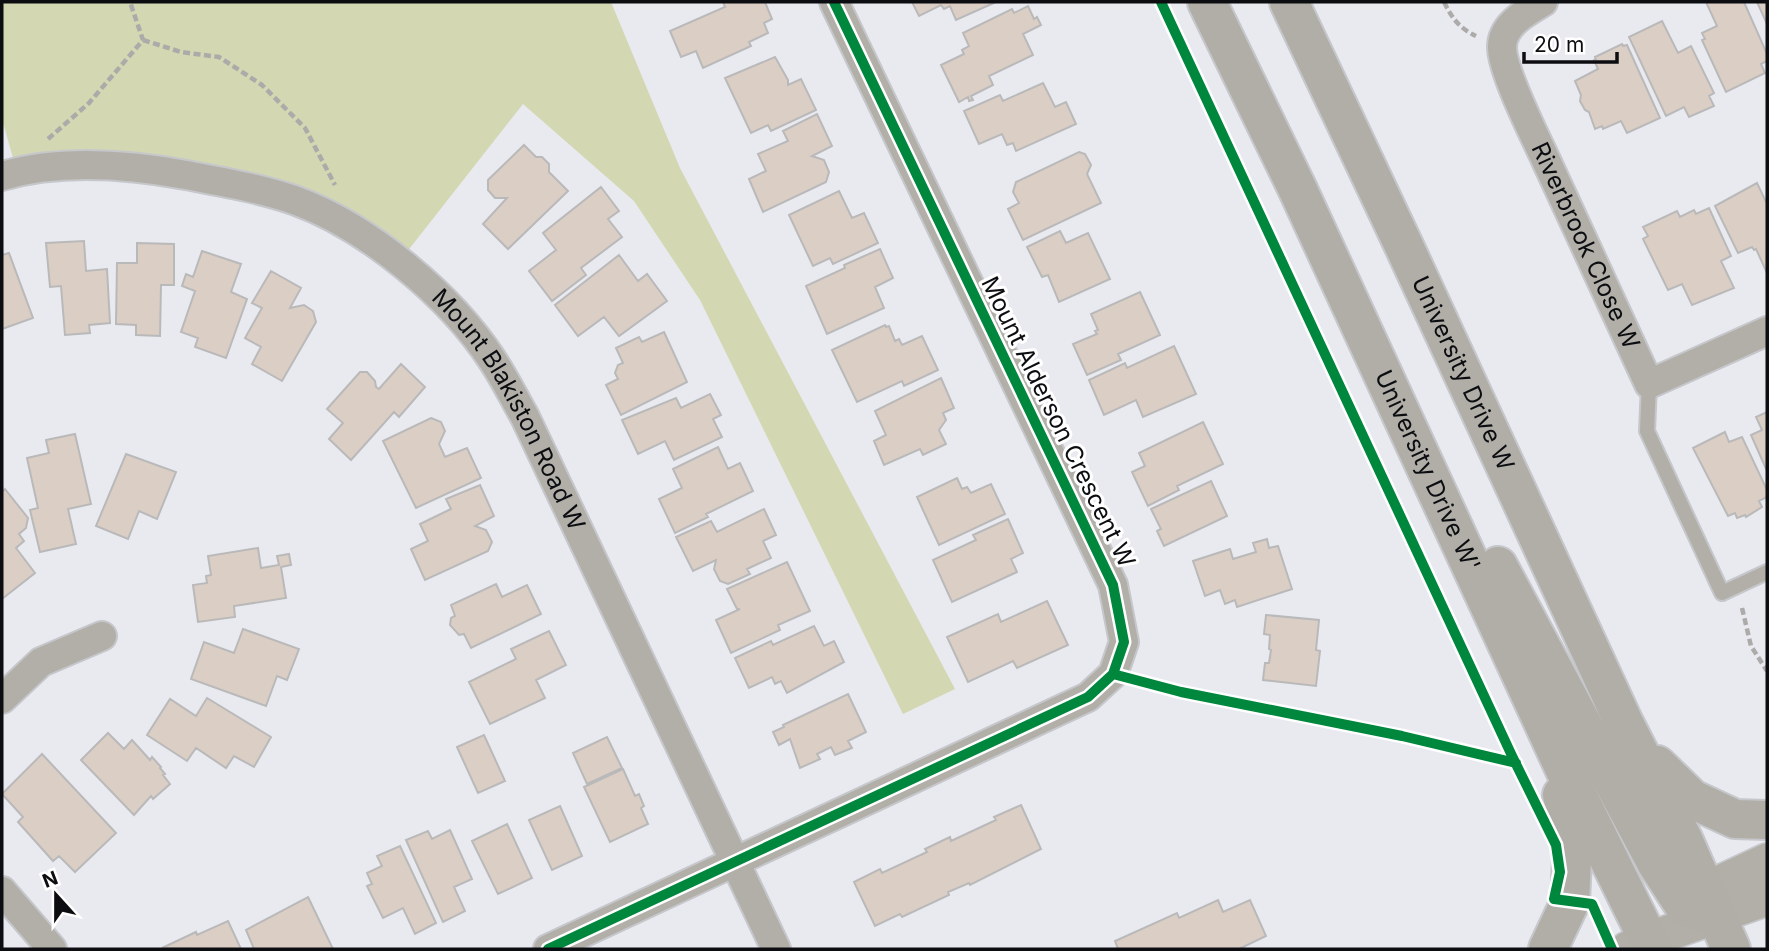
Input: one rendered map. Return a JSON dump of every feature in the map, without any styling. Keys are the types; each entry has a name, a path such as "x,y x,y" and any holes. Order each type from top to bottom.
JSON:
{"main road":[{"name":"University Drive W'","path":"1207,2 1298,190 1648,947"},
{"name":"University Drive W","path":"1289,2 1635,744 1683,839 1709,916"},
{"path":"1298,190 1657,864 1709,916"},
{"path":"1543,722 1573,837 1570,902 1548,949"},
{"path":"1635,744 1692,799 1735,819 1767,820"}],"street":[{"name":"Mount Alderson Crescent W","path":"548,949 1088,697 1113,674 1124,642 1113,585 834,2"},
{"path":"1502,47 1505,33 1515,21 1543,2"},
{"name":"Riverbrook Close W","path":"1502,47 1506,67 1527,120 1648,383"},
{"name":"Mount Blakiston Road W","path":"9,174 81,165 154,169 229,183 295,201 360,233 400,262 445,302 492,360 525,416 776,949"},
{"path":"1648,383 1767,331"},
{"path":"2,699 41,662 102,636"},
{"path":"1709,916 1767,860"},
{"path":"2,891 52,949"},
{"path":"1648,947 1709,916 1767,898"}],"lane":[{"path":"1648,383 1647,431 1721,593 1767,572"}],"path":[{"path":"131,2 143,40"},
{"path":"1444,2 1452,19 1467,31 1502,47"},
{"path":"9,174 89,103 143,40"},
{"path":"143,40 181,52 219,57 262,85 305,128 336,186"},
{"path":"1735,587 1751,646 1767,671"}],"green space":[{"path":"2,2 611,2 680,168 955,689 903,714 700,300 634,201 523,104 399,262 229,183 17,172 2,119"}],"building":[{"path":"723,2 765,2 772,19 764,23 768,33 749,42 751,46 703,68 696,51 681,57 670,31 725,7"},
{"path":"912,2 996,2 956,20 950,6 944,9 941,5 919,16"},
{"path":"1706,2 1744,2 1767,54 1767,61 1761,64 1765,73 1726,92 1702,40 1705,39 1702,33 1717,26"},
{"path":"1757,2 1767,2 1767,24"},
{"path":"1028,6 1034,19 1037,17 1041,25 1023,34 1033,55 989,76 993,85 971,96 973,100 969,101 968,97 959,102 941,65 964,54 962,50 969,46 963,33 1012,9 1014,13"},
{"path":"1662,21 1678,53 1691,46 1714,93 1709,96 1714,106 1689,117 1684,107 1666,116 1629,37"},
{"path":"1622,44 1627,45 1660,118 1627,133 1621,121 1603,129 1602,126 1595,129 1589,112 1580,101 1581,95 1575,81 1598,69 1595,57"},
{"path":"775,57 788,80 788,85 801,79 816,110 771,131 768,125 751,133 725,78"},
{"path":"1043,83 1055,107 1066,102 1076,124 1016,151 1013,143 1007,145 1002,134 979,144 964,111 1000,95 1003,101"},
{"path":"817,114 832,146 812,156 824,160 829,172 826,182 763,212 749,179 766,171 758,154 788,141 783,131"},
{"path":"524,145 536,157 542,157 549,164 549,172 568,191 508,249 483,224 507,198 495,198 488,190 488,180"},
{"path":"1079,152 1085,154 1091,165 1087,174 1101,203 1023,240 1008,209 1019,203 1013,192 1016,182"},
{"path":"1757,183 1767,204 1767,273 1756,249 1752,247 1738,253 1715,206"},
{"path":"601,187 619,211 608,219 622,237 581,268 586,275 552,301 529,271 556,250 543,233"},
{"path":"839,191 852,218 864,213 878,243 833,264 830,258 813,266 789,215"},
{"path":"1709,208 1731,256 1721,261 1734,288 1692,305 1682,284 1668,290 1643,239 1648,236 1643,227 1677,211 1680,217 1694,210 1696,214"},
{"path":"1060,231 1066,243 1088,233 1110,279 1059,302 1048,275 1042,277 1027,247"},
{"path":"84,241 86,271 107,269 110,323 89,325 90,333 65,335 61,286 50,287 46,243"},
{"path":"137,243 174,244 174,285 161,285 160,336 136,335 136,325 116,324 117,263 137,263"},
{"path":"880,249 893,278 875,287 884,308 827,334 806,286"},
{"path":"202,251 241,264 231,292 247,299 226,358 195,347 198,338 181,332 195,291 182,286 186,274 193,277"},
{"path":"9,253 33,318 2,329 2,255"},
{"path":"619,255 638,281 647,274 667,301 619,336 604,317 578,336 555,305"},
{"path":"271,271 301,288 290,308 304,305 313,311 316,322 282,381 252,364 261,347 245,338 262,308 252,303"},
{"path":"1140,292 1160,335 1118,354 1121,360 1087,375 1073,344 1097,334 1095,331 1098,330 1091,314"},
{"path":"885,325 889,326 895,341 899,339 902,345 922,336 938,370 904,386 902,381 857,402 832,350"},
{"path":"664,332 687,382 621,415 606,385 618,379 615,373 618,365 623,363 616,348 639,337 642,342"},
{"path":"1174,346 1196,394 1143,417 1136,400 1104,415 1089,380 1125,363 1127,368"},
{"path":"401,364 425,387 399,417 394,412 351,460 329,439 343,423 327,409 360,372 367,372 379,389"},
{"path":"941,378 954,408 943,413 946,420 939,430 946,444 923,455 920,449 884,465 874,441 886,435 875,411"},
{"path":"710,394 721,415 713,419 722,437 674,460 665,441 638,454 622,420 676,398 681,408"},
{"path":"1767,412 1767,471 1751,435 1762,430 1756,417"},
{"path":"431,418 441,422 445,431 439,444 445,457 467,448 481,478 416,508 383,441"},
{"path":"1203,422 1223,464 1177,486 1179,490 1148,506 1132,472 1145,466 1139,453"},
{"path":"1725,432 1729,442 1742,437 1767,490 1767,497 1759,501 1762,507 1746,517 1737,518 1735,513 1728,516 1693,448"},
{"path":"75,434 91,504 68,509 76,544 40,552 30,510 38,508 27,458 49,453 46,440"},
{"path":"718,447 728,469 740,463 753,491 675,533 659,499 682,488 673,469"},
{"path":"126,454 176,472 157,519 139,511 128,539 96,526"},
{"path":"957,478 962,489 967,487 971,493 991,484 1005,514 939,545 917,497"},
{"path":"1211,481 1227,516 1164,546 1157,531 1161,529 1151,509"},
{"path":"480,485 494,516 475,526 486,530 492,542 488,551 425,580 411,549 428,541 420,524 451,509 446,499"},
{"path":"5,489 28,518 26,528 19,534 24,541 16,548 35,573 2,599 2,492"},
{"path":"764,509 776,535 763,541 771,558 747,569 750,574 728,584 720,581 714,569 716,560 693,571 676,537 711,521 717,532"},
{"path":"1008,519 1023,553 1011,559 1017,572 952,602 933,560 976,540 973,535"},
{"path":"1267,539 1269,548 1278,546 1292,589 1237,607 1235,600 1225,604 1220,590 1205,596 1193,561 1230,549 1233,559 1256,552 1253,543"},
{"path":"258,548 261,568 279,565 277,556 289,554 291,565 281,567 286,598 234,606 235,617 198,622 193,585 207,583 206,576 211,575 208,556"},
{"path":"787,562 810,611 778,625 780,630 731,653 716,620 740,609 737,609 727,589"},
{"path":"496,584 502,597 527,585 541,614 471,648 464,634 459,635 450,625 451,618 455,616 451,605"},
{"path":"1047,601 1068,645 1017,668 1013,661 968,682 947,637 998,614 1001,622"},
{"path":"1266,615 1319,620 1316,650 1320,651 1316,686 1263,680 1265,663 1269,663 1271,650 1270,635 1264,634"},
{"path":"814,626 824,646 834,641 844,662 787,693 781,681 775,684 772,677 749,688 735,658 771,641 773,645"},
{"path":"243,629 299,649 287,680 277,676 266,706 191,679 204,642 234,653"},
{"path":"549,631 566,665 536,680 545,698 490,724 469,682 516,659 511,649"},
{"path":"848,694 866,732 848,741 852,748 835,755 831,747 817,754 820,759 800,768 790,739 779,745 773,732"},
{"path":"207,698 271,737 254,767 234,756 226,768 196,748 187,761 147,735 170,699 196,716"},
{"path":"108,733 124,749 132,740 150,760 152,757 161,767 170,784 153,799 151,796 134,815 81,760"},
{"path":"484,735 505,781 478,793 457,747"},
{"path":"607,737 622,768 587,784 573,753"},
{"path":"42,754 116,833 75,872 59,856 53,861 18,822 23,817 2,794"},
{"path":"623,769 635,796 639,794 644,806 641,808 648,824 610,842 584,787"},
{"path":"1021,805 1041,849 970,885 969,883 948,892 949,895 902,917 900,914 875,926 854,882 880,869 882,873 927,852 925,849 950,837 951,841"},
{"path":"560,806 582,856 552,870 529,820"},
{"path":"507,824 532,878 498,894 472,841"},
{"path":"450,830 472,879 454,887 465,911 443,922 406,840 428,831 432,839"},
{"path":"400,846 436,923 415,934 403,908 383,918 367,886 372,884 367,873 382,866 377,856"},
{"path":"308,897 333,949 254,949 246,930"},
{"path":"1218,900 1223,912 1250,900 1266,936 1239,949 1118,949 1115,941 1177,913 1179,918"},
{"path":"228,921 241,949 162,948 196,932 197,935"}],"cycle path":[{"path":"548,949 1088,697 1113,674 1124,642 1113,585 834,2"},
{"path":"1161,2 1556,845 1560,872 1554,899 1592,904 1612,949"},
{"path":"1113,674 1181,692 1402,736 1516,763"}]}
